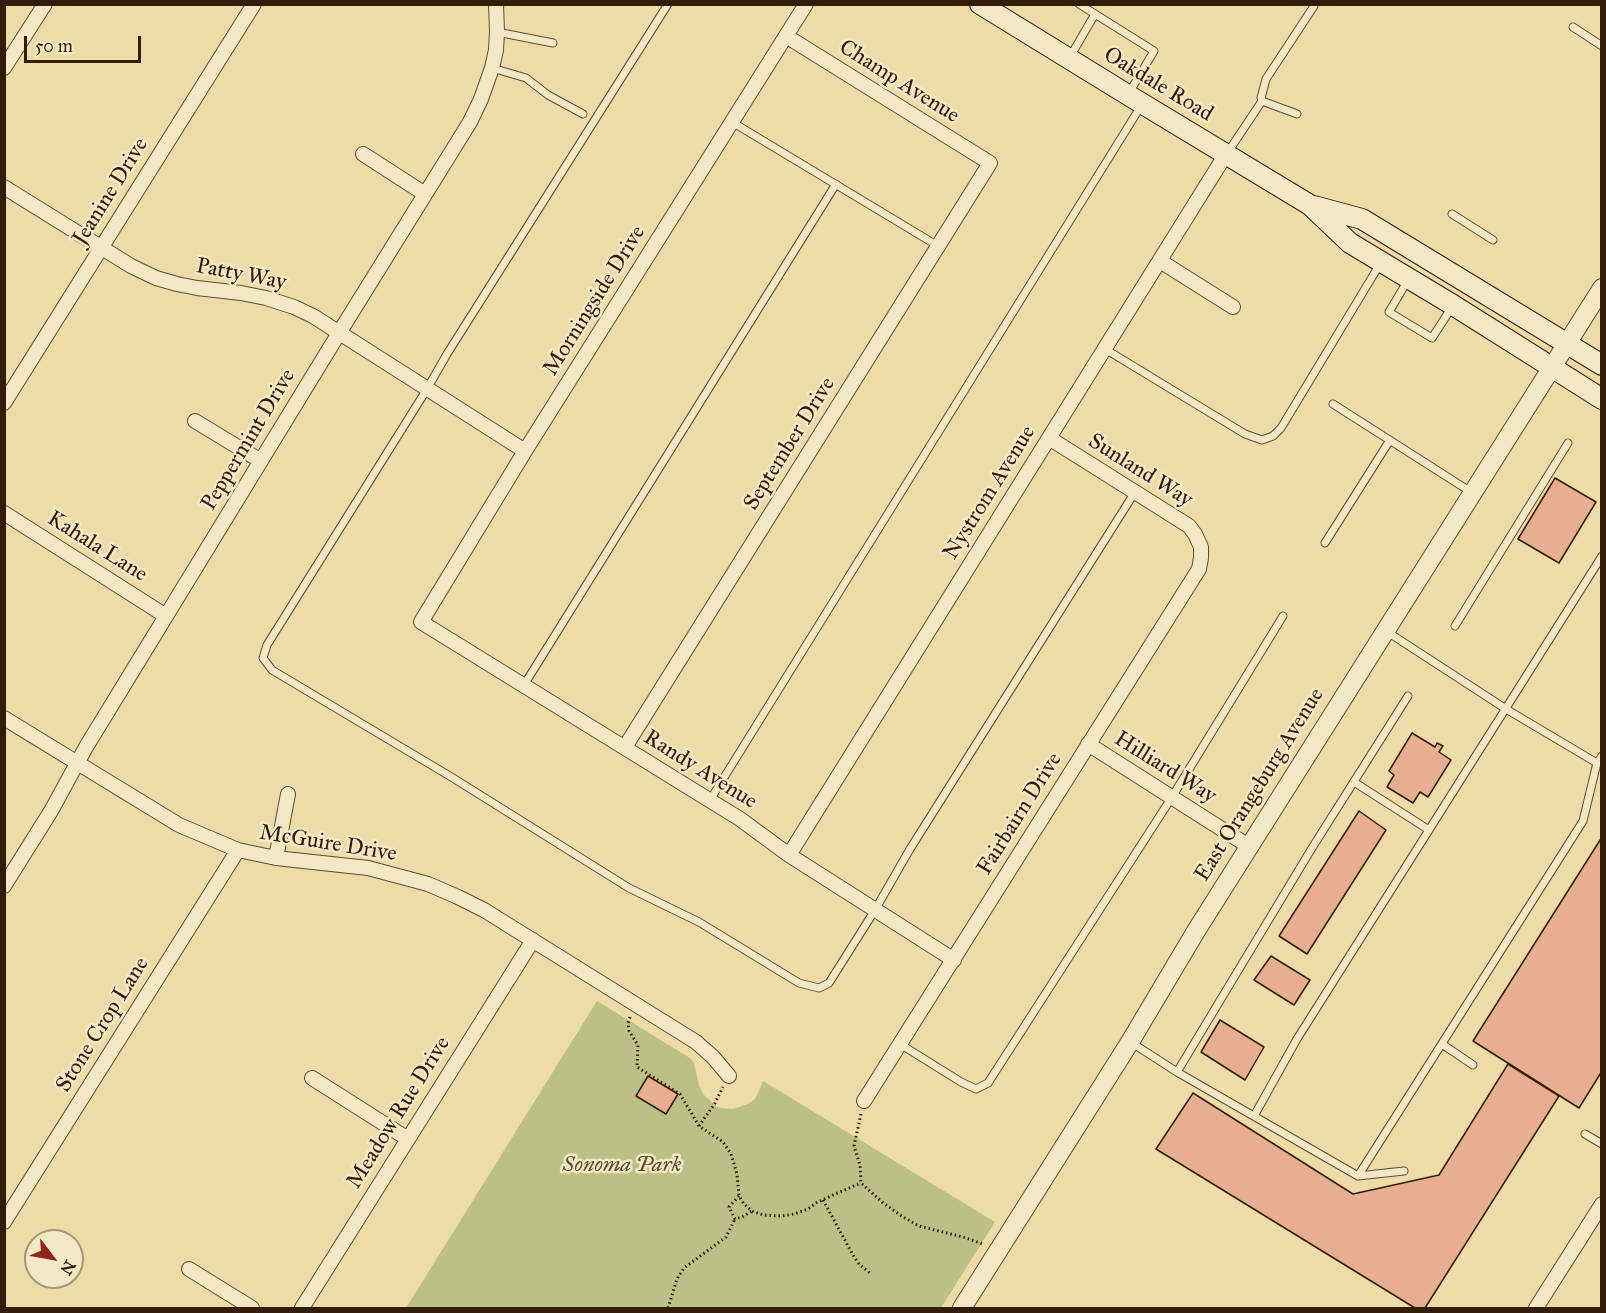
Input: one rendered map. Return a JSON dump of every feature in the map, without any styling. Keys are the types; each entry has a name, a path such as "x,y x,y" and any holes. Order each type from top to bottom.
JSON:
{"main road":[{"name":"Oakdale Road","path":"981,4 1310,205 1350,243 1602,399"},
{"name":"Oakdale Road","path":"1310,205 1362,219 1602,365"}],"street":[{"path":"4,68 45,4"},
{"name":"Jeanine Drive","path":"4,403 254,4"},
{"name":"Peppermint Drive","path":"4,886 51,811 86,747 470,122 481,99 496,50 496,4"},
{"name":"Morningside Drive","path":"421,622 525,451 806,4"},
{"name":"Champ Avenue","path":"786,36 990,163"},
{"path":"363,154 425,194"},
{"name":"Nystrom Avenue","path":"789,855 1226,154"},
{"name":"September Drive","path":"625,747 990,163"},
{"name":"Patty Way","path":"4,187 130,266 156,278 197,288 266,298 313,316 525,451"},
{"path":"1160,261 1233,307"},
{"name":"East Orangeburg Avenue","path":"962,1308 1130,1041 1196,931 1602,288"},
{"path":"195,421 261,461"},
{"name":"Sunland Way","path":"1049,438 1189,526 1201,547"},
{"name":"Kahala Lane","path":"4,513 166,616"},
{"name":"Fairbairn Drive","path":"864,1101 1199,568 1201,547"},
{"name":"Randy Avenue","path":"421,622 740,819 789,855 954,960"},
{"name":"McGuire Drive","path":"4,718 180,825 238,850 276,858 368,868 428,884 459,897 484,910 696,1042 729,1076"},
{"name":"Hilliard Way","path":"1088,744 1250,847"},
{"path":"276,858 288,794"},
{"name":"Stone Crop Lane","path":"4,1222 238,850"},
{"name":"Meadow Rue Drive","path":"302,1308 533,940"},
{"path":"312,1078 408,1139"},
{"path":"1536,1308 1601,1207"},
{"path":"189,1269 252,1308"}],"lane":[{"path":"668,4 267,645 263,658 272,670 453,778 629,888 699,922 799,983 819,988 829,983 910,849 1135,492"},
{"path":"710,800 1135,100 1154,51 1079,4"},
{"path":"1226,154 1262,101 1266,80 1314,6"},
{"path":"1069,59 1095,14"},
{"path":"1573,27 1602,46"},
{"path":"497,32 553,43"},
{"path":"492,68 526,78 548,95 583,114"},
{"path":"1262,101 1297,114"},
{"path":"732,122 938,246"},
{"path":"524,685 836,184"},
{"path":"1452,214 1493,240"},
{"path":"1105,349 1245,434 1262,440 1273,436 1281,428 1382,262"},
{"path":"1409,278 1389,312 1423,333 1432,338 1453,305"},
{"path":"1333,404 1473,493"},
{"path":"1325,543 1390,440"},
{"path":"1455,626 1568,443"},
{"path":"1254,1116 1297,1039 1602,556"},
{"path":"900,1044 976,1089 988,1083 1172,797 1283,616"},
{"path":"1386,631 1506,709 1597,764"},
{"path":"1177,1072 1312,848 1408,696"},
{"path":"1358,1176 1583,821 1597,764 1602,756"},
{"path":"1354,782 1429,830"},
{"path":"1130,1041 1177,1072 1358,1176 1404,1171"},
{"path":"1442,1044 1473,1065"},
{"path":"1585,1134 1602,1144"}],"path":[{"path":"638,1005 628,1023 629,1030 638,1046 637,1067 680,1094 699,1126 723,1142 731,1154 740,1196 744,1204 752,1211 763,1215 788,1215 807,1209 861,1184"},
{"path":"699,1126 715,1103 729,1076"},
{"path":"864,1101 854,1146 860,1165 861,1184 911,1222 963,1237 997,1253"},
{"path":"735,1219 729,1207 740,1196"},
{"path":"823,1200 853,1255 859,1264 870,1273"},
{"path":"668,1308 677,1279 684,1268 726,1237 735,1219 752,1211"}],"green space":[{"name":"Sonoma Park","path":"597,1001 690,1058 694,1063 699,1086 704,1095 717,1107 733,1109 748,1104 755,1099 763,1081 995,1222 941,1308 406,1308"}],"building":[{"path":"1555,478 1596,502 1559,563 1518,539"},
{"path":"1412,733 1435,747 1437,743 1443,746 1439,752 1451,760 1428,797 1420,792 1413,803 1387,787 1394,775 1389,771"},
{"path":"1359,811 1386,830 1307,954 1279,936"},
{"path":"1602,837 1602,1071 1579,1108 1473,1041"},
{"path":"1271,956 1310,980 1294,1005 1254,980"},
{"path":"1220,1020 1264,1047 1245,1080 1201,1052"},
{"path":"1508,1064 1559,1096 1425,1308 1415,1308 1156,1149 1193,1093 1353,1194 1439,1175"},
{"path":"648,1076 678,1094 666,1114 636,1096"}]}
